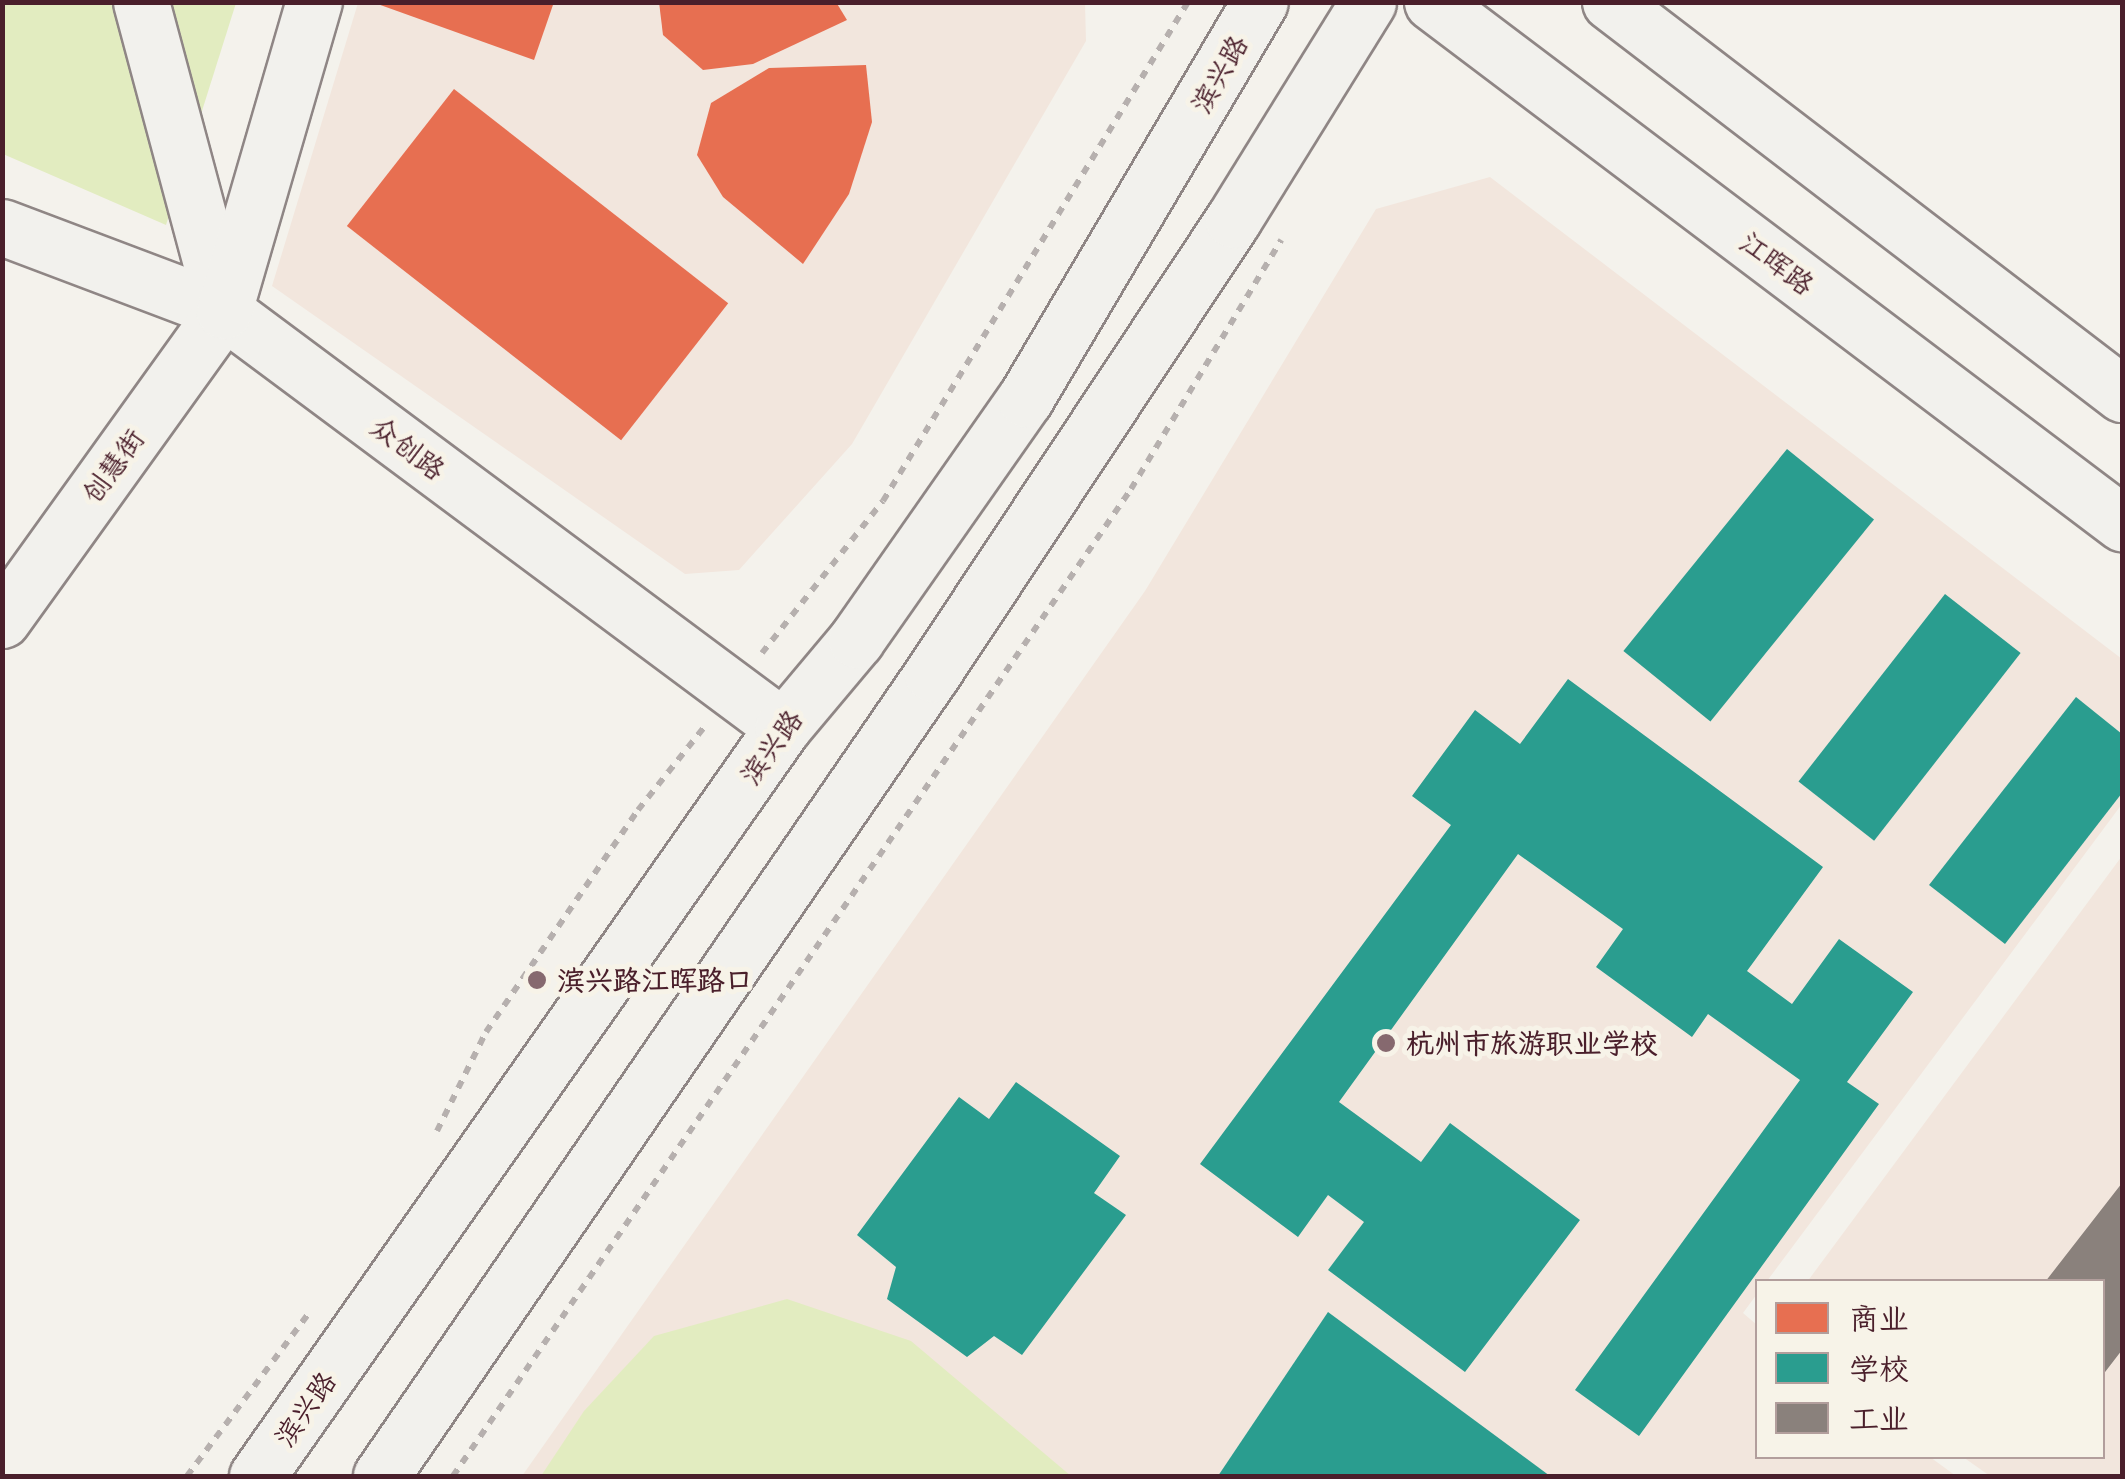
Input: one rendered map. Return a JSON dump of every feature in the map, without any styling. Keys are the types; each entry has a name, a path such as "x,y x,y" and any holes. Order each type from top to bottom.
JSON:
{"main road":[{"path":"141,2 224,311"},
{"name":"创慧街","path":"2,620 224,311 314,2"},
{"name":"滨兴路","path":"258,1476 783,727 856,640 1024,399 1260,2"},
{"path":"381,1476 932,674 1233,220 1368,2"},
{"name":"江晖路","path":"1432,2 2122,523"},
{"path":"1610,2 2122,394"},
{"name":"众创路","path":"2,227 224,311 783,727"}],"path":[{"path":"431,1143 486,1032 638,810 884,501 1188,2"},
{"path":"453,1476 1131,489 1289,227"},
{"path":"188,1476 317,1302"}],"shaded area":[{"path":"358,3 1085,3 1086,41 852,444 739,570 685,574 272,286"},
{"name":"杭州市旅游职业学校","path":"1490,177 2122,659 2122,804 1768,1279 1755,1279 1755,1297 1743,1313 1755,1323 1755,1459 1933,1459 1956,1476 522,1476 1145,591 1376,209"},
{"path":"2122,856 2122,1476 1990,1476 1966,1459 2105,1459 2105,1279 1809,1279"}],"green space":[{"path":"3,3 236,3 166,225 3,154"},
{"path":"787,1299 911,1341 1071,1476 541,1476 584,1411 654,1336"}],"building: 商业":[{"path":"372,2 554,2 534,60"},
{"path":"659,2 836,2 847,20 753,64 703,70 663,35"},
{"path":"866,65 872,122 849,194 803,264 723,197 697,155 711,103 769,68"},
{"path":"454,89 728,303 621,440 347,226"}],"building: 学校":[{"path":"1787,449 1874,519 1710,722 1623,651"},
{"path":"1945,594 2021,653 1874,841 1798,782"},
{"path":"1568,679 1823,867 1747,971 1792,1004 1839,939 1913,992 1847,1082 1879,1104 1639,1436 1575,1390 1800,1080 1708,1014 1692,1037 1596,967 1623,929 1518,854 1339,1102 1421,1162 1450,1123 1580,1220 1465,1372 1328,1270 1364,1222 1328,1195 1298,1237 1200,1164 1451,825 1412,796 1475,710 1520,744"},
{"path":"2076,697 2122,734 2122,793 2005,944 1929,885"},
{"path":"1016,1082 1120,1156 1094,1193 1126,1215 1022,1355 994,1336 967,1357 887,1299 896,1267 857,1235 959,1097 989,1119"},
{"path":"1328,1312 1550,1476 1218,1476"}],"building: 工业":[{"path":"2122,1183 2122,1350 2105,1372 2105,1279 2047,1279"}],"place":[{"name":"滨兴路江晖路口","path":"537,980"},
{"name":"杭州市旅游职业学校","path":"1386,1043"}]}
